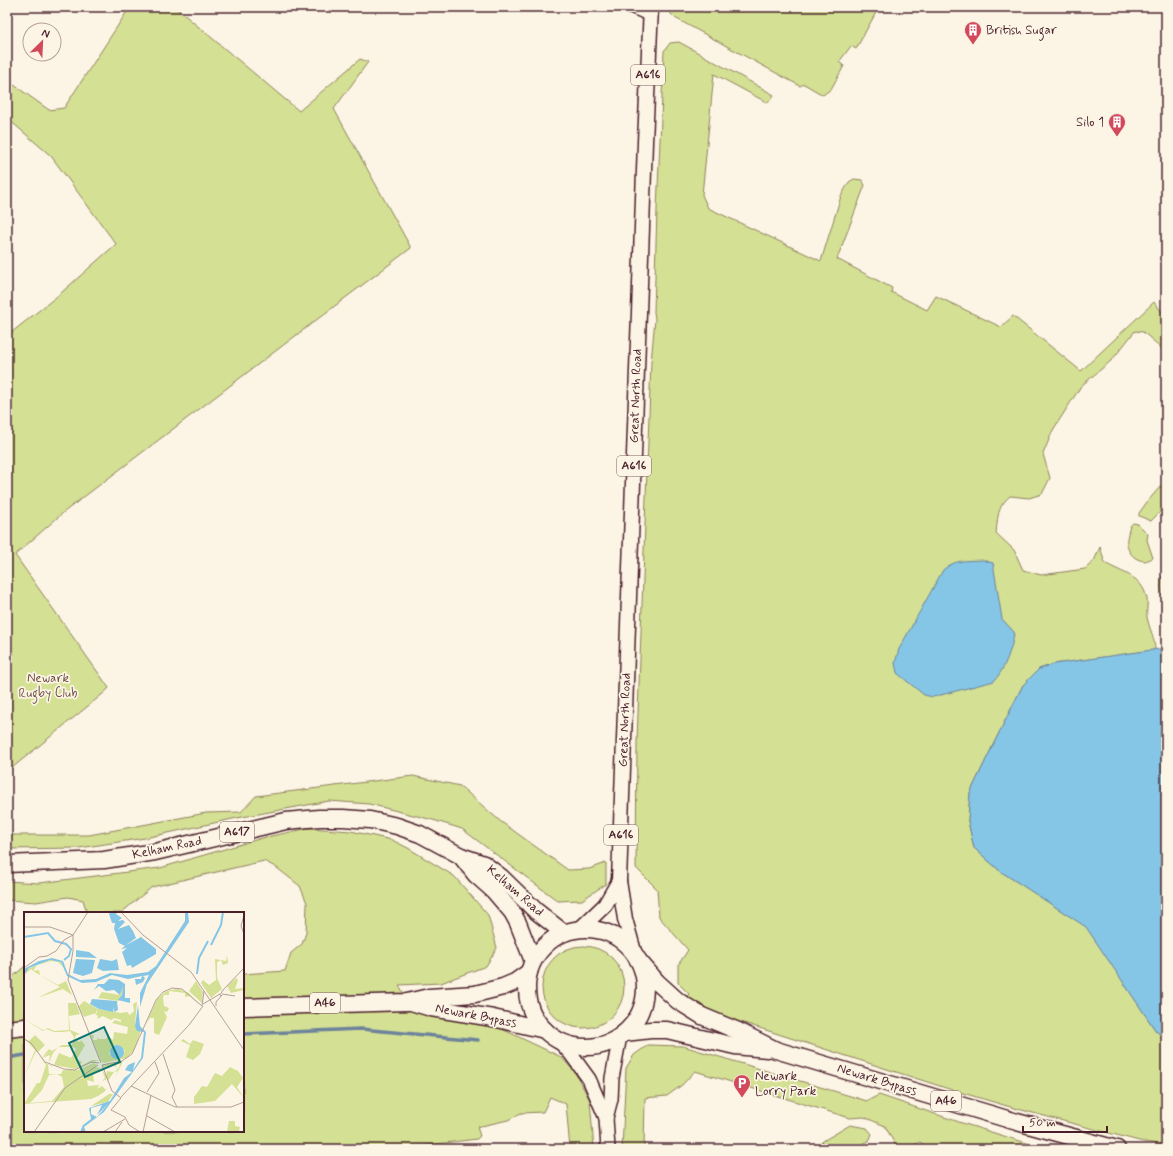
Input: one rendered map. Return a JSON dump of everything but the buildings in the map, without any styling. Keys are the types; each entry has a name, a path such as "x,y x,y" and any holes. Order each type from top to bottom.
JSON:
{"highway":[{"name":"Kelham Road","path":"7,864 104,860 155,852 286,821 319,818 370,820 397,826 420,834 461,856 484,864 501,877 536,910 572,931"},
{"name":"Kelham Road","path":"461,856 476,875 494,891 512,912 518,923 531,966"},
{"path":"592,929 611,935 622,941 637,958 644,978 645,997 639,1015 622,1035 606,1044 587,1047 575,1046 551,1035 535,1018 529,1003 527,988 531,966 539,952 546,944 555,938 572,931 592,929"},
{"name":"Newark Bypass","path":"637,958 657,982 678,1001 702,1016 738,1031 776,1050 1010,1120 1116,1149"},
{"name":"Newark Bypass","path":"244,1007 407,1002 429,996 475,994 504,987 516,982 531,966"},
{"name":"Newark Bypass","path":"407,1002 431,1008 487,1017 551,1035"},
{"path":"7,1029 24,1027"},
{"name":"Newark Bypass","path":"622,1035 651,1030 667,1030 735,1046 776,1050"}],"main road":[{"name":"Great North Road","path":"637,958 625,919 619,881 644,158 651,12"},
{"name":"Great North Road","path":"572,931 605,905 619,881"},
{"path":"551,1035 570,1053 589,1079 606,1118"},
{"path":"608,1149 606,1118 611,1099 612,1078 622,1035"}],"street":[{"path":"628,7 651,12"}],"green space":[{"name":"Newark Rugby Club","path":"130,7 175,7 299,111 360,59 368,62 334,109 411,248 64,512 15,555 109,688 7,772 7,336 61,293 116,244 51,156 7,118 7,80 49,110 64,108"},
{"path":"667,7 879,7 856,49 851,46 839,62 844,66 831,89 823,95 804,84 800,86 675,18 668,11"},
{"path":"679,42 774,95 768,103 714,74 702,195 708,208 821,261 841,196 849,182 854,179 862,180 865,185 837,259 892,288 891,292 927,310 936,296 1001,327 1013,316 1081,371 1154,302 1166,317 1166,353 1143,332 1135,331 1112,360 1081,386 1053,430 1043,454 1050,478 1042,494 1029,498 1010,496 1000,508 996,533 1014,550 1023,570 1041,575 1085,569 1094,561 1100,547 1105,563 1131,576 1141,585 1147,599 1147,617 1155,650 1054,664 1039,669 1023,685 970,793 968,821 974,848 1000,871 1087,927 1156,1031 1166,1039 1166,1145 1143,1142 1014,1108 949,1089 716,1014 687,997 689,994 678,983 678,965 688,950 659,917 657,889 636,868 637,740 651,362 655,319 657,209 664,51 670,43"},
{"path":"1166,480 1166,506 1151,521 1139,516 1139,513 1147,502"},
{"path":"1133,523 1138,524 1148,534 1147,540 1153,558 1145,561 1139,560 1129,551 1127,539 1129,528"},
{"path":"1166,573 1166,617 1161,587 1162,576"},
{"path":"413,776 460,786 500,821 568,870 589,869 606,863 606,884 582,900 558,901 462,829 369,804 329,801 237,818 145,838 79,848 7,849 7,835 89,835 206,813 241,812 256,796"},
{"path":"309,828 351,831 392,840 454,876 488,915 497,948 486,966 441,983 399,985 414,1012 453,1017 502,1029 561,1057 574,1071 590,1100 594,1149 570,1149 566,1104 550,1097 543,1112 521,1113 508,1120 477,1127 480,1136 477,1139 396,1149 7,1149 7,984 10,979 24,967 24,1132 244,1132 244,974 285,971 291,953 302,944 306,933 307,903 300,886 277,868 264,861 152,887 122,912 87,912 83,900 68,897 36,902 7,900 7,881 39,883 160,868 262,838"},
{"path":"575,946 591,946 606,953 617,964 624,979 624,995 621,1003 612,1016 599,1025 591,1028 575,1028 560,1021 549,1010 542,995 542,979 549,964 560,953"},
{"path":"648,1045 683,1046 867,1101 879,1095 1046,1149 928,1149 920,1142 907,1149 901,1149 897,1148 885,1126 864,1117 850,1118 695,1071 682,1085 667,1096 645,1098 644,1149 622,1149 626,1068 634,1055"},
{"path":"850,1125 867,1128 872,1134 869,1141 852,1149 815,1149 823,1141"}],"water":[{"path":"982,560 993,563 1002,619 1014,632 1010,651 1004,665 998,677 994,681 933,697 924,695 897,673 895,663 899,649 943,570 947,566 956,562"},
{"path":"1166,648 1166,1039 1156,1031 1086,927 1000,871 974,848 968,821 970,793 1023,685 1039,669 1054,664"}],"waterway":[{"path":"244,1034 361,1029 478,1040"},
{"path":"7,1058 24,1055"}],"place":[{"name":"British Sugar","path":"973,45"},
{"name":"Silo 1","path":"1117,137"},
{"name":"Newark Lorry Park","path":"742,1098"}]}
